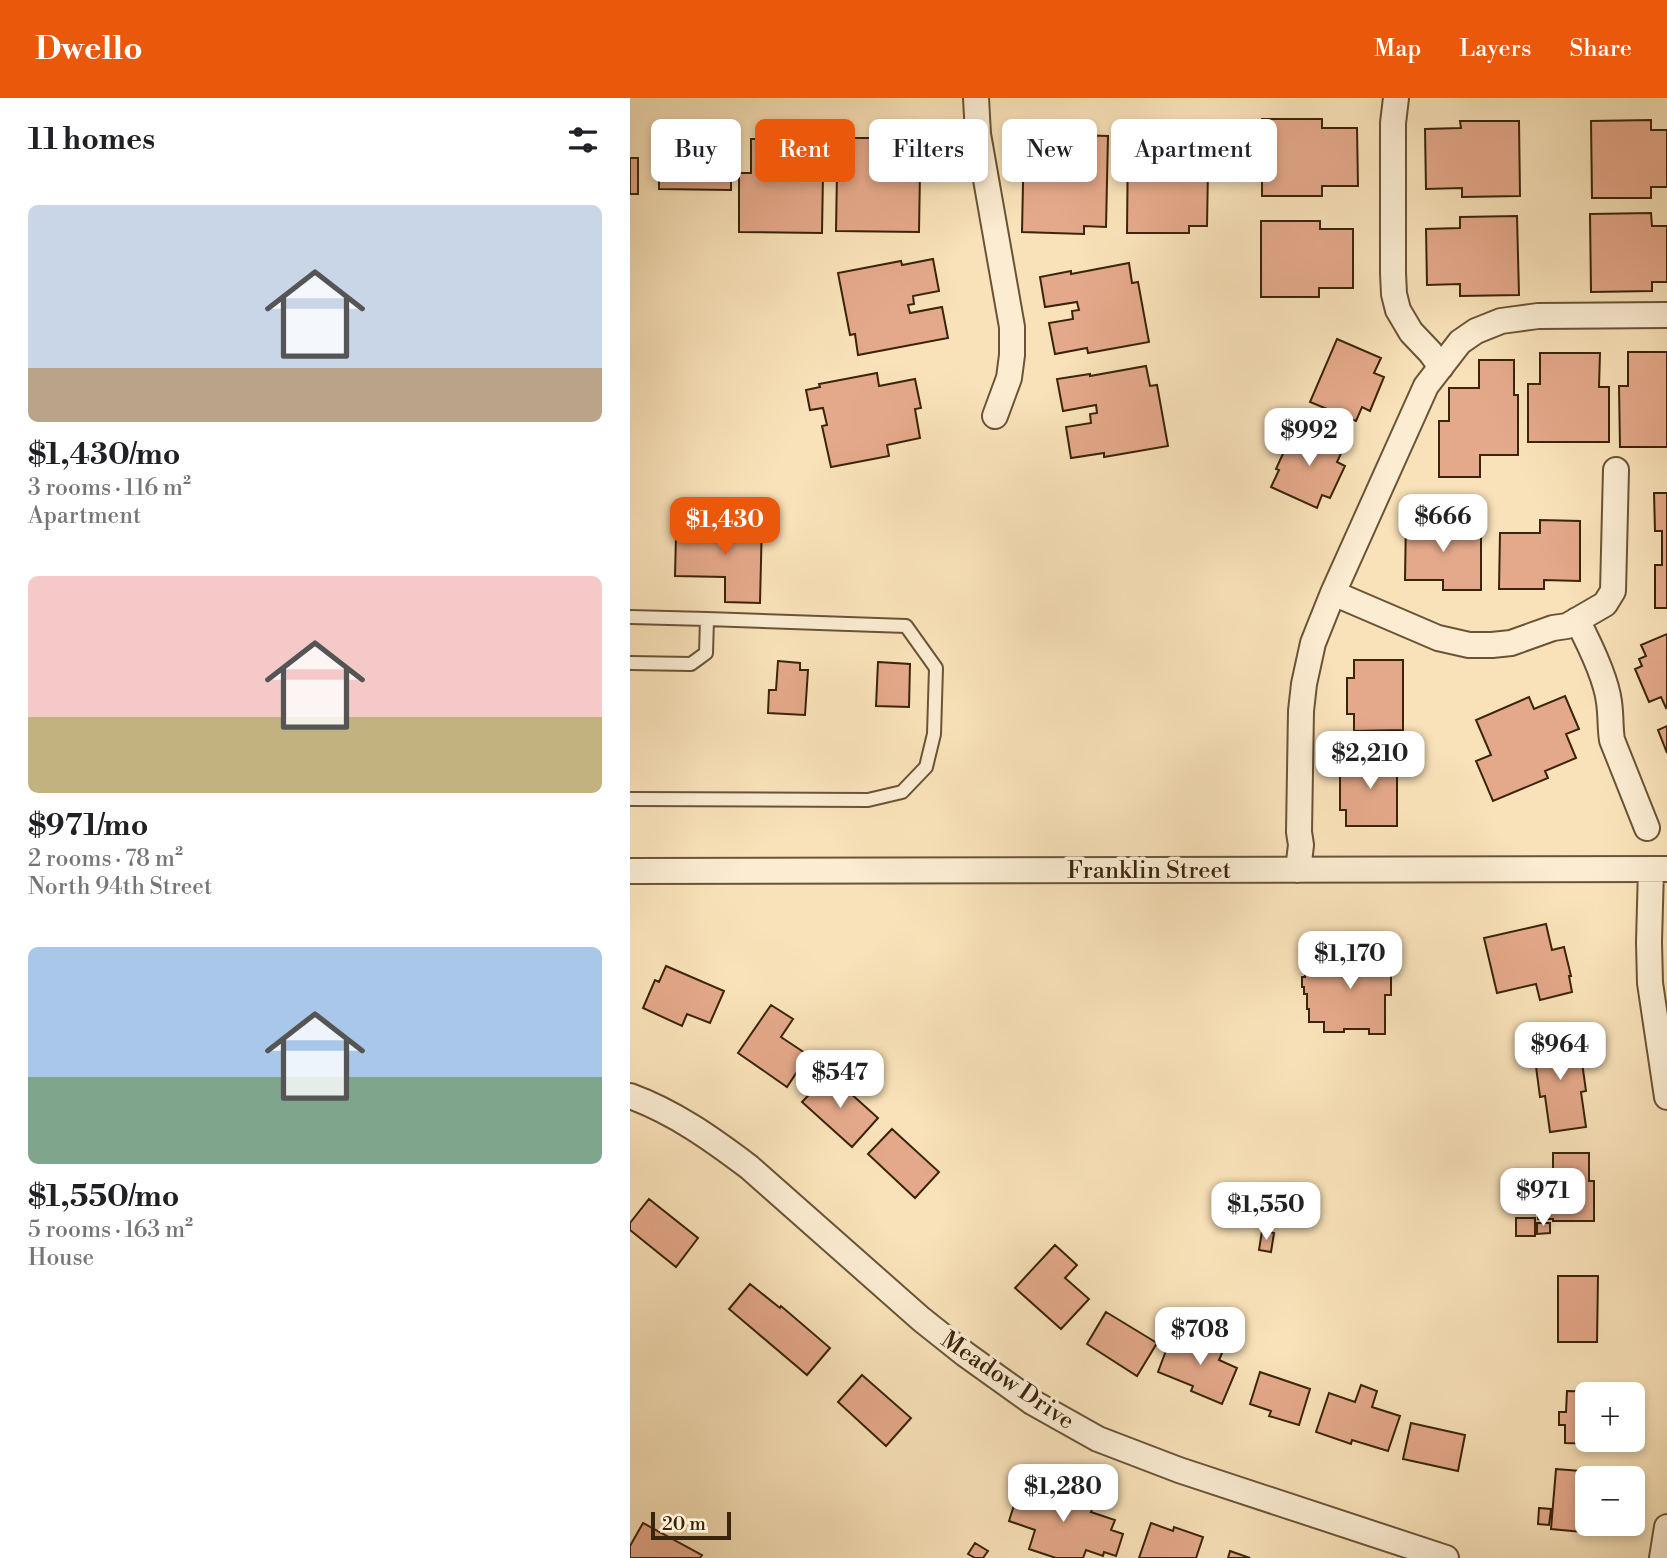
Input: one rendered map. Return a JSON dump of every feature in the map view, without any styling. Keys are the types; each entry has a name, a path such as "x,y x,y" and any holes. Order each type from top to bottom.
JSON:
{"street":[{"path":"976,98 978,134 1013,327 1009,377 995,416"},
{"path":"1396,98 1393,137 1394,295 1398,310 1411,332 1441,367"},
{"path":"1298,870 1301,845 1301,711 1313,643 1426,386 1460,342 1476,331 1501,321 1538,316 1667,315"},
{"path":"1333,593 1438,638 1469,645 1511,643 1553,628 1567,626 1605,604 1613,591 1616,470"},
{"path":"1577,621 1600,671 1609,701 1612,740 1647,828"},
{"path":"1659,869 1649,943 1650,983 1667,1097"},
{"name":"Franklin Street","path":"630,871 1659,869"},
{"name":"Meadow Drive","path":"630,1096 688,1123 719,1144 749,1167 921,1319 1032,1402 1098,1439 1179,1470 1446,1558"},
{"path":"1662,1558 1667,1527"}],"lane":[{"path":"630,617 906,626 936,668 934,734 926,767 902,792 868,800 630,799"},
{"path":"630,663 691,664 706,653 707,619"}],"building":[{"path":"1277,119 1322,119 1322,128 1357,128 1358,186 1322,186 1322,196 1262,196 1262,182 1277,182"},
{"path":"1651,120 1651,130 1667,130 1667,187 1651,187 1651,198 1592,198 1591,121"},
{"path":"1460,121 1519,121 1520,196 1462,197 1462,188 1426,189 1425,129 1461,128"},
{"path":"1097,136 1108,136 1106,227 1084,226 1084,234 1022,232 1023,182 1097,182"},
{"path":"855,138 869,138 869,182 920,182 919,232 836,231 837,182 855,182"},
{"path":"751,139 755,139 755,182 823,182 822,233 739,232 739,182 741,173 751,173"},
{"path":"630,158 638,158 638,194 630,194"},
{"path":"659,182 731,182 731,190 659,189"},
{"path":"1128,182 1208,182 1207,226 1189,226 1189,233 1127,233"},
{"path":"1651,213 1652,226 1667,226 1667,282 1652,282 1652,291 1591,292 1590,214"},
{"path":"1517,216 1519,295 1460,296 1460,284 1427,285 1426,229 1460,228 1460,217"},
{"path":"1261,221 1320,221 1320,229 1353,229 1353,288 1319,288 1319,297 1261,297"},
{"path":"933,259 939,291 913,296 914,304 908,305 910,313 942,307 948,338 858,355 855,334 850,335 838,273 901,261 902,265"},
{"path":"1129,263 1132,283 1138,282 1149,342 1088,353 1087,348 1055,354 1049,323 1073,319 1072,311 1079,310 1077,302 1045,307 1040,277"},
{"path":"1337,339 1381,358 1374,373 1384,377 1370,411 1362,407 1356,421 1310,402"},
{"path":"1628,352 1667,352 1667,447 1620,447 1619,386 1628,386"},
{"path":"1540,353 1600,353 1599,387 1609,387 1609,442 1528,442 1528,384 1540,384"},
{"path":"1479,360 1514,360 1514,395 1518,395 1518,455 1480,455 1480,477 1439,477 1439,421 1449,421 1449,388 1479,388"},
{"path":"1146,366 1150,386 1157,385 1168,446 1104,457 1104,453 1071,458 1066,427 1091,423 1090,414 1097,413 1096,405 1063,411 1057,379"},
{"path":"877,373 879,386 915,379 921,408 915,409 920,438 887,445 889,456 831,467 822,426 827,425 823,408 810,410 806,390 820,387 819,384"},
{"path":"1300,427 1344,447 1337,462 1345,466 1330,498 1322,495 1317,508 1271,487 1291,436 1295,438"},
{"path":"1654,493 1667,493 1667,608 1655,608 1655,565 1662,565 1662,531 1655,531"},
{"path":"1406,517 1446,518 1446,527 1481,528 1481,590 1443,590 1443,580 1405,580"},
{"path":"711,519 762,520 760,603 725,602 725,577 675,576 676,535 711,535"},
{"path":"1540,520 1580,521 1580,581 1544,580 1544,589 1499,589 1500,533 1540,533"},
{"path":"1667,634 1666,708 1661,697 1649,702 1635,669 1642,666 1639,659 1646,656 1641,645"},
{"path":"1354,660 1403,660 1403,730 1354,731 1354,714 1347,714 1347,678 1354,678"},
{"path":"778,661 800,663 800,670 808,670 805,715 768,713 769,690 776,690"},
{"path":"878,662 910,664 909,707 876,706"},
{"path":"1565,696 1579,729 1566,734 1576,758 1545,771 1548,778 1493,801 1476,761 1491,755 1476,720 1529,697 1534,709"},
{"path":"1667,726 1667,753 1658,730"},
{"path":"1346,756 1397,756 1397,826 1346,826 1346,810 1340,810 1340,775 1346,775"},
{"path":"1546,924 1552,950 1564,947 1572,992 1540,1000 1536,984 1497,993 1484,938"},
{"path":"1356,946 1391,948 1391,995 1385,995 1385,1034 1369,1034 1369,1029 1324,1032 1324,1022 1309,1022 1307,994 1304,994 1302,987 1305,966 1328,963 1328,954 1346,954 1346,969 1356,969"},
{"path":"666,966 724,991 710,1023 687,1014 682,1026 643,1008 655,980 659,982"},
{"path":"771,1005 793,1019 781,1037 808,1055 787,1087 738,1053"},
{"path":"1566,1032 1569,1057 1581,1055 1586,1091 1581,1092 1586,1127 1550,1132 1545,1096 1540,1097 1532,1036"},
{"path":"829,1074 878,1118 852,1147 802,1102"},
{"path":"892,1129 939,1172 915,1198 868,1154"},
{"path":"1553,1153 1589,1153 1589,1181 1594,1181 1594,1221 1538,1219 1538,1192 1553,1192"},
{"path":"649,1199 698,1238 676,1267 630,1230 630,1223"},
{"path":"1516,1218 1535,1218 1535,1236 1516,1236"},
{"path":"1537,1223 1550,1223 1550,1233 1537,1234"},
{"path":"1262,1231 1274,1233 1271,1252 1259,1250"},
{"path":"1055,1245 1077,1265 1065,1278 1089,1299 1061,1329 1015,1288"},
{"path":"1558,1276 1598,1276 1597,1342 1558,1342"},
{"path":"750,1284 780,1308 781,1306 830,1348 807,1375 729,1309"},
{"path":"1106,1312 1157,1343 1137,1376 1087,1344"},
{"path":"1200,1333 1226,1344 1219,1360 1237,1368 1222,1404 1191,1391 1193,1386 1158,1372 1170,1340 1193,1350"},
{"path":"1260,1372 1310,1389 1299,1425 1269,1416 1271,1411 1250,1404"},
{"path":"862,1375 911,1418 886,1446 838,1402"},
{"path":"1361,1385 1377,1391 1372,1407 1400,1416 1388,1451 1352,1440 1351,1444 1316,1432 1329,1393 1355,1402"},
{"path":"1567,1391 1575,1391 1575,1443 1565,1443 1565,1425 1559,1425 1559,1412 1566,1412"},
{"path":"1411,1423 1465,1435 1458,1471 1403,1459"},
{"path":"1556,1469 1575,1471 1575,1531 1551,1529"},
{"path":"1022,1480 1094,1503 1091,1512 1115,1520 1111,1530 1123,1534 1116,1556 1104,1552 1103,1556 1086,1550 1083,1558 1056,1558 1029,1549 1035,1530 1009,1521"},
{"path":"1539,1508 1551,1509 1549,1525 1538,1524"},
{"path":"643,1523 702,1555 700,1558 630,1558 630,1546"},
{"path":"1151,1523 1173,1531 1174,1527 1203,1537 1196,1558 1139,1558"},
{"path":"975,1543 988,1551 983,1558 968,1554"},
{"path":"1230,1551 1250,1558 1228,1558"}]}
